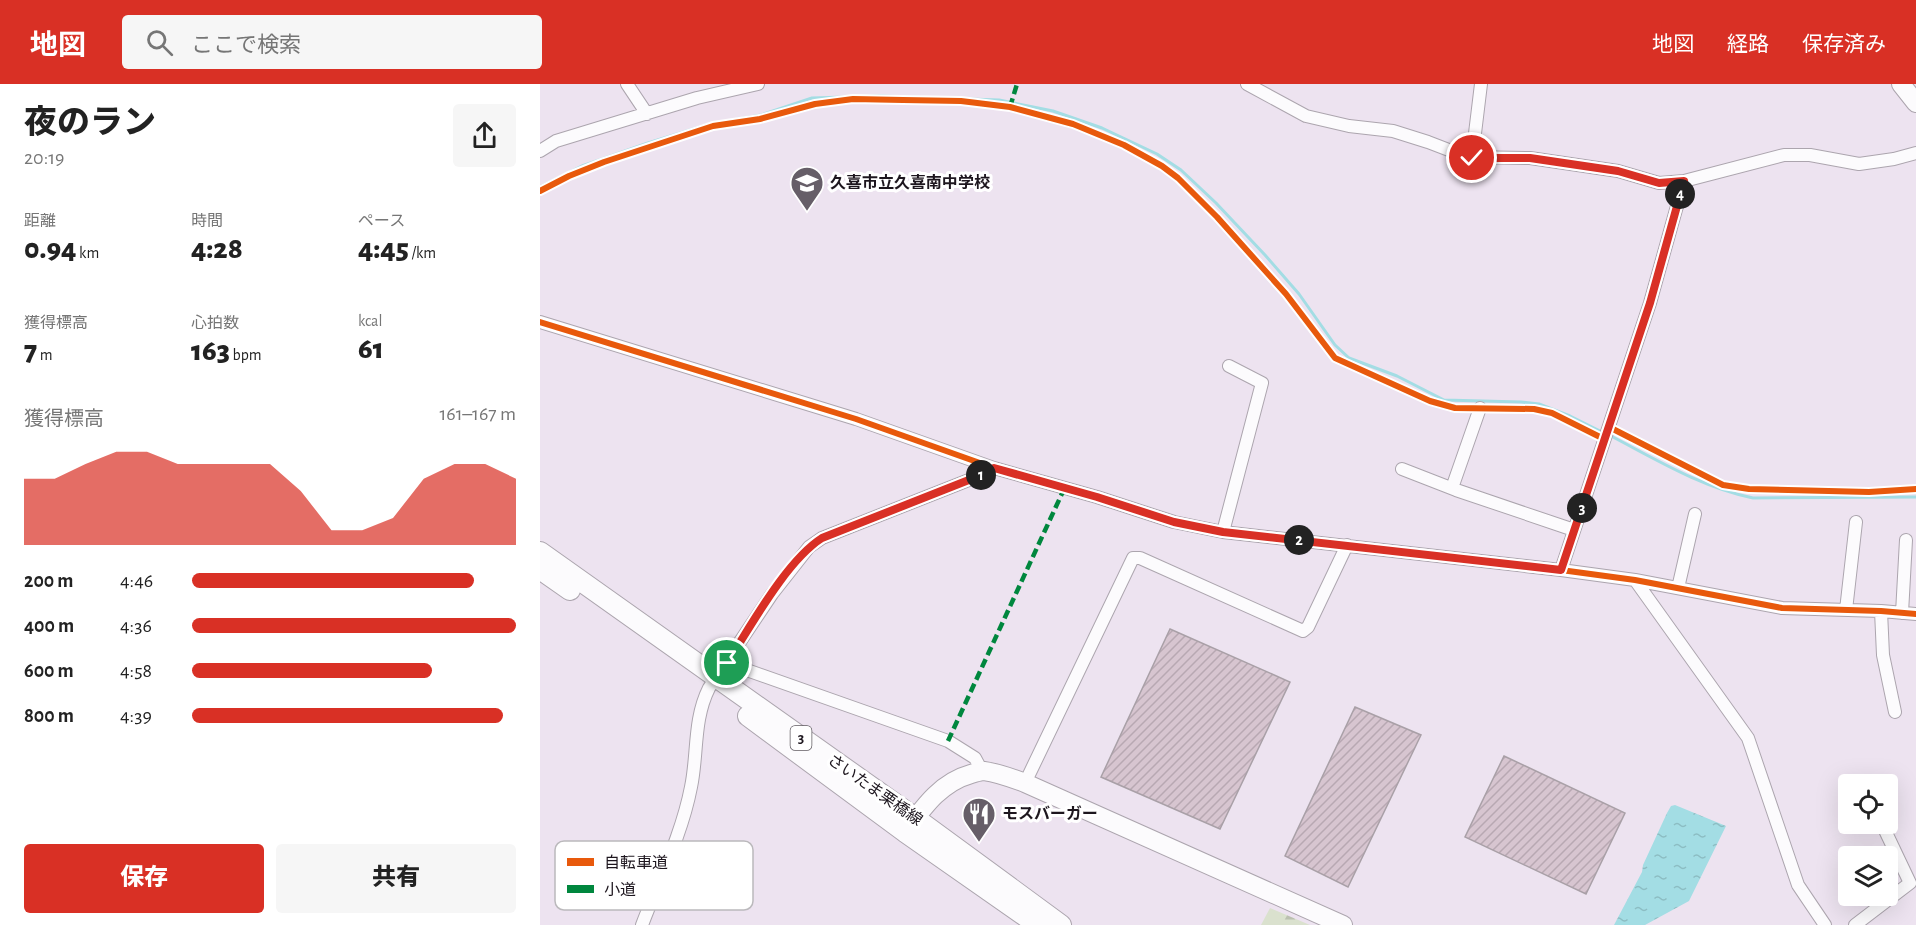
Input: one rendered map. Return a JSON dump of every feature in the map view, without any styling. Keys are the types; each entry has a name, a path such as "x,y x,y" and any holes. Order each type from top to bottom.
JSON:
{"main road":[{"name":"さいたま栗橋線","path":"540,552 717,676 1038,925"},
{"name":"さいたま栗橋線","path":"540,569 717,676"},
{"name":"さいたま栗橋線","path":"910,825 1061,925"}],"street":[{"path":"627,84 647,114"},
{"path":"697,84 697,98"},
{"path":"540,151 556,141 697,98 758,84"},
{"path":"1247,84 1306,116 1349,126 1394,131 1472,158 1530,158 1618,171 1659,183 1684,181 1784,154 1810,155 1858,164 1916,153"},
{"path":"1472,158 1481,84"},
{"path":"1900,84 1916,103"},
{"path":"1561,570 1650,303 1684,181"},
{"path":"540,322 856,419 994,468 1097,497 1174,522 1223,532 1635,580 1782,608 1881,610 1916,614"},
{"path":"1223,532 1262,383 1229,366"},
{"path":"1452,488 1480,408"},
{"path":"675,841 692,785 700,709 717,676 772,594 809,547 822,538 994,468"},
{"path":"1402,469 1574,530"},
{"path":"1678,588 1695,514"},
{"path":"1846,610 1856,522"},
{"path":"1902,613 1906,540"},
{"path":"1025,783 1133,558 1140,558 1303,632 1308,627 1347,545"},
{"path":"1635,580 1748,738 1799,887 1825,925"},
{"path":"1881,610 1883,655 1895,712"},
{"path":"717,676 948,741 975,758 982,771"},
{"path":"910,825 946,784 982,771 1006,776 1343,925"},
{"path":"1855,925 1910,883 1887,834"},
{"path":"642,925 648,910"}],"green space":[{"path":"1270,908 1310,925 1261,925"}],"water":[{"path":"1675,805 1726,826 1689,901 1645,925 1614,925 1642,872 1643,865 1667,813 1671,806"}],"building":[{"path":"1170,629 1290,682 1220,829 1101,777"},
{"path":"1355,707 1421,735 1348,887 1285,856"},
{"path":"1504,756 1625,813 1586,894 1465,837"}],"waterway":[{"path":"540,187 582,166 648,143 706,125 761,115 812,98 880,96 999,100 1053,111 1102,128 1157,154 1181,170 1265,255 1299,294 1335,345 1349,358 1397,376 1444,400 1539,404 1602,432"},
{"path":"1611,436 1697,480 1753,498 1916,497"}],"marked path":[{"path":"1010,107 1017,84"},
{"path":"948,741 1065,487"}],"cycle path":[{"path":"540,191 604,162 713,126 760,119 815,104 853,99 961,101 1010,107 1073,124 1124,145 1162,166 1178,178 1217,217 1286,294 1335,358 1430,401 1455,408 1534,409 1552,413 1604,439"},
{"path":"540,322 856,419 994,468 1097,497 1174,522 1223,532 1635,580 1782,608 1916,614"},
{"path":"1609,427 1723,485 1749,489 1869,492 1916,489"}],"place":[{"name":"久喜市立久喜南中学校","path":"807,212"},
{"name":"モスバーガー","path":"979,843"}],"route":[{"path":"727,663 772,594 809,547 822,538 994,468 1065,487 1174,522 1223,532 1561,570 1650,303 1684,181 1659,183 1618,171 1530,158 1472,158"}]}
